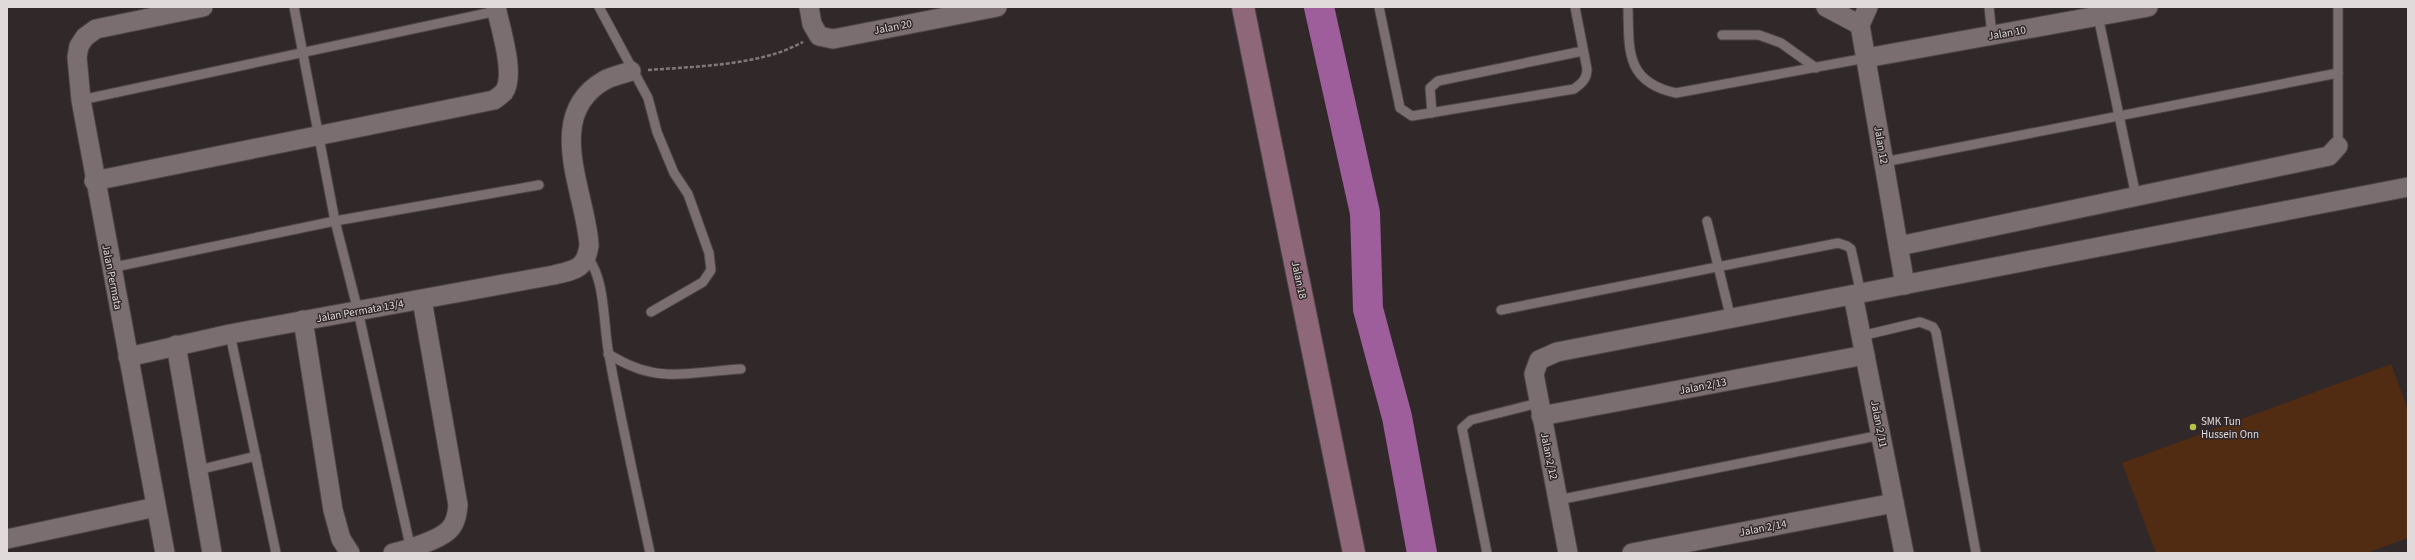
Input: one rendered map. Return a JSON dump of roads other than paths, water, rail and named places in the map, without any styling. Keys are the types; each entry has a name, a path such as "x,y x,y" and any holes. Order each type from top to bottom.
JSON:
{"street":[{"name":"Jalan Permata","path":"165,553 94,181 81,100 77,57 79,46 85,37 96,29 203,7"},
{"name":"Jalan 20","path":"808,7 812,24 819,36 832,38 997,7"},
{"name":"Jalan 18","path":"1243,7 1354,553"},
{"path":"1826,7 1860,25 1868,7"},
{"name":"Jalan 10","path":"1866,58 1992,35 2105,12 2148,7"},
{"path":"94,181 319,134 494,100 503,93 508,82 508,66 497,9"},
{"name":"Jalan 12","path":"1860,25 1905,285"},
{"path":"588,258 588,233 571,155 573,119 581,104 592,90 605,80 631,71"},
{"path":"1899,246 2329,156 2338,146"},
{"path":"1731,319 2408,187"},
{"name":"Jalan Permata 13/4","path":"128,357 230,334 422,300 571,271 580,267 588,258"},
{"name":"Jalan 2/11","path":"1857,294 1861,336 1904,553"},
{"path":"402,551 448,531 457,518 458,504 422,300"},
{"name":"Jalan 2/12","path":"1568,553 1539,410 1534,374 1540,360 1557,352 1731,319"},
{"path":"303,320 333,510 341,539 350,553"},
{"path":"176,345 212,553"},
{"name":"Jalan 2/13","path":"1539,410 1865,355"},
{"name":"Jalan 2/14","path":"1632,553 1894,503"},
{"path":"7,539 156,507"}],"lane":[{"path":"294,7 335,221 358,311 402,551"},
{"path":"599,7 631,71 648,98 657,132 674,173 688,194 709,252 711,270 702,282 651,312"},
{"path":"1379,7 1400,108 1412,116 1574,89 1582,83 1587,75 1575,7"},
{"path":"1628,7 1632,64 1640,75 1658,89 1676,92 1866,58"},
{"path":"1989,7 1992,35"},
{"path":"2338,7 2338,146"},
{"path":"81,100 302,53 497,9"},
{"path":"2105,12 2118,116 2136,196"},
{"path":"1722,35 1759,35 1781,43 1816,68"},
{"path":"1432,113 1430,88 1438,81 1583,51"},
{"path":"1884,162 2338,73"},
{"path":"110,268 335,221 539,185"},
{"path":"1708,221 1731,319"},
{"path":"1502,310 1838,243 1851,249 1857,294"},
{"path":"588,258 595,267 599,284 608,354 650,553"},
{"path":"1861,336 1920,322 1933,327 1936,332 1976,553"},
{"path":"230,334 276,553"},
{"path":"608,354 628,365 651,372 665,374 741,369"},
{"path":"1487,553 1462,428 1471,420 1539,410"},
{"path":"1558,500 1881,435"},
{"path":"198,470 256,456"}],"waterway":[{"path":"1319,7 1365,213 1368,309 1397,417 1422,553"}],"place":[{"name":"SMK Tun Hussein Onn","path":"2193,427"}]}
